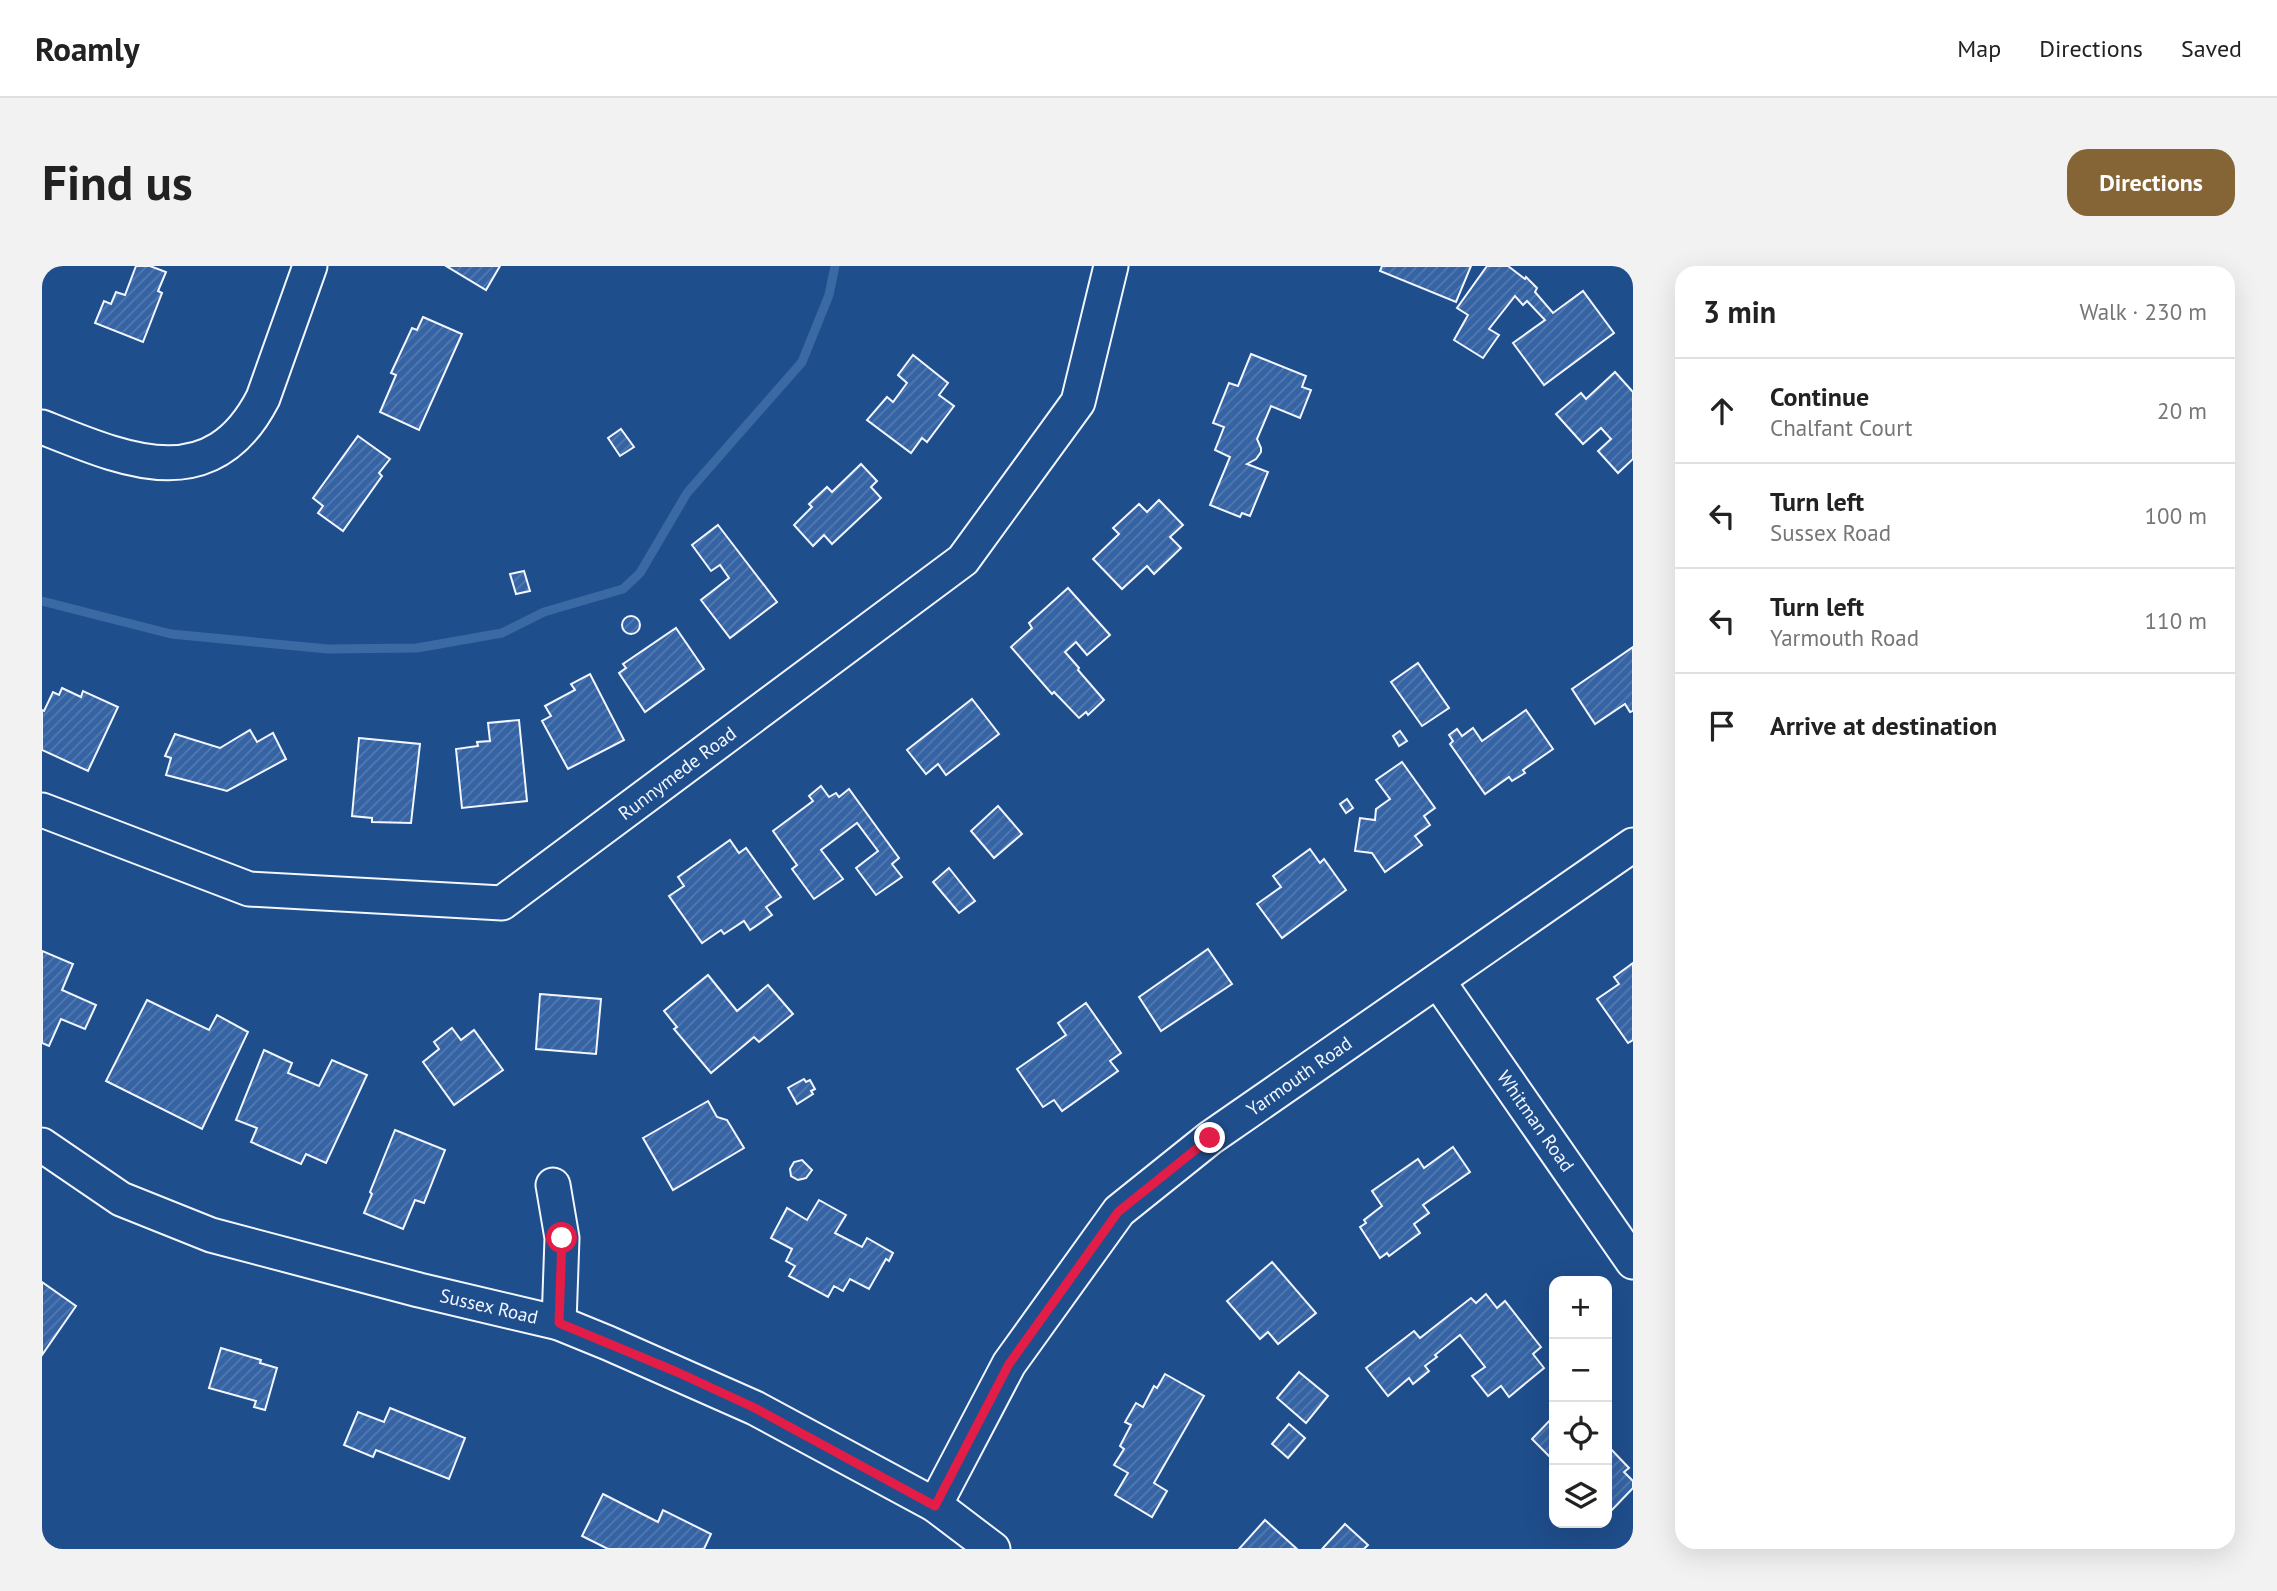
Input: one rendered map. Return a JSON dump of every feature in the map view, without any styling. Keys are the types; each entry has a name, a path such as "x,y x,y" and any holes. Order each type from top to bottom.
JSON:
{"street":[{"path":"42,427 97,449 140,461 174,464 203,457 222,448 241,433 264,398 310,266"},
{"name":"Runnymede Road","path":"42,810 249,889 502,903 963,560 1078,402 1111,266"},
{"name":"Yarmouth Road","path":"935,1506 1009,1364 1118,1212 1210,1138 1633,845"},
{"name":"Whitman Road","path":"1438,981 1633,1262"},
{"name":"Sussex Road","path":"42,1145 121,1199 211,1235 419,1290 559,1323 677,1372 755,1408 935,1506 993,1549"},
{"path":"553,1185 562,1238 559,1323"}],"building":[{"path":"136,266 150,266 166,272 158,291 162,293 143,342 95,323 104,301 111,304 116,292 125,295"},
{"path":"446,266 500,266 486,290"},
{"path":"1382,266 1471,266 1456,302 1380,271"},
{"path":"1487,266 1508,266 1525,279 1526,277 1537,288 1535,292 1553,313 1583,291 1614,333 1544,385 1513,343 1545,320 1527,301 1523,305 1515,296 1489,329 1499,335 1483,358 1454,340 1468,315 1457,308"},
{"path":"423,317 462,334 419,430 380,412 396,375 391,373 412,328 417,330"},
{"path":"1251,354 1306,376 1302,387 1311,390 1300,418 1271,406 1257,439 1261,452 1247,464 1268,472 1250,516 1242,513 1240,517 1210,505 1230,457 1215,450 1224,427 1213,423 1229,383 1238,386"},
{"path":"913,355 948,383 939,395 954,406 927,442 922,438 911,453 867,420 887,397 893,402 907,383 898,375"},
{"path":"1615,372 1633,392 1633,459 1618,473 1598,451 1611,439 1601,428 1583,444 1556,414 1581,393 1586,399"},
{"path":"621,429 634,447 620,456 608,438"},
{"path":"358,436 390,459 379,473 382,476 343,531 318,513 323,506 313,498"},
{"path":"861,464 877,481 871,487 881,498 832,544 824,535 813,546 794,525 812,507 809,504 827,487 832,492"},
{"path":"1159,500 1183,525 1170,537 1181,548 1154,574 1147,566 1122,589 1093,559 1119,534 1113,528 1139,504 1147,512"},
{"path":"718,525 777,602 730,638 701,600 729,578 720,565 711,571 692,545"},
{"path":"524,571 530,591 516,594 510,574"},
{"path":"1068,588 1110,635 1087,655 1076,642 1065,652 1104,700 1088,715 1086,712 1079,718 1054,692 1052,694 1011,647 1032,628 1029,623"},
{"path":"631,616 637,619 640,625 637,631 631,634 625,631 622,625 625,619"},
{"path":"676,628 704,669 645,712 619,673 626,668 623,664"},
{"path":"1633,647 1633,711 1630,712 1625,704 1595,724 1572,689"},
{"path":"1418,663 1449,708 1422,726 1391,682"},
{"path":"590,674 624,740 568,769 542,721 551,716 545,706 575,690 571,684"},
{"path":"62,688 81,697 83,691 118,707 88,771 42,750 42,710 44,711 53,692 59,695"},
{"path":"972,699 999,734 946,775 938,764 926,774 907,750"},
{"path":"1526,710 1553,749 1523,770 1525,773 1512,781 1509,777 1485,794 1450,744 1453,741 1449,735 1457,729 1462,736 1473,728 1482,741"},
{"path":"519,720 527,801 462,808 456,749 478,746 477,742 490,741 488,723"},
{"path":"250,730 257,742 273,733 286,759 227,791 166,775 171,758 165,756 175,734 220,748"},
{"path":"1400,731 1407,741 1399,746 1393,736"},
{"path":"359,738 420,744 411,823 372,822 372,818 352,816"},
{"path":"1402,762 1435,808 1424,816 1430,825 1415,836 1422,845 1385,872 1372,853 1355,851 1360,818 1375,820 1376,809 1390,799 1376,780"},
{"path":"821,786 829,797 836,793 839,797 849,789 899,858 892,864 902,877 876,895 856,868 878,851 857,823 821,850 843,879 814,899 792,869 797,865 773,831 813,801 809,796"},
{"path":"1347,799 1353,808 1346,813 1340,804"},
{"path":"998,806 1022,834 994,858 971,831"},
{"path":"730,840 739,853 746,848 781,897 766,907 772,915 750,930 744,921 724,934 721,930 702,943 669,896 684,886 678,877"},
{"path":"1310,849 1320,863 1324,859 1346,890 1282,938 1257,904 1281,887 1273,876"},
{"path":"949,868 975,901 959,913 933,882"},
{"path":"1208,949 1232,984 1161,1031 1139,997"},
{"path":"42,951 73,964 62,990 96,1005 85,1029 61,1019 49,1046 42,1043"},
{"path":"1633,963 1633,1040 1628,1043 1597,999 1619,984 1614,977"},
{"path":"708,975 737,1011 768,985 793,1014 759,1042 754,1037 711,1073 674,1029 677,1027 664,1011"},
{"path":"540,994 601,999 596,1054 536,1049"},
{"path":"147,1000 209,1030 217,1015 248,1032 202,1129 106,1081"},
{"path":"1086,1003 1121,1053 1110,1061 1118,1071 1062,1111 1054,1100 1043,1107 1017,1069 1066,1035 1058,1023"},
{"path":"452,1028 461,1040 474,1030 503,1070 454,1105 423,1062 439,1049 434,1042"},
{"path":"264,1050 292,1063 288,1073 319,1086 332,1060 367,1075 326,1163 306,1154 301,1164 251,1142 257,1128 236,1120"},
{"path":"804,1079 806,1082 810,1080 815,1089 811,1091 813,1094 797,1104 788,1088"},
{"path":"708,1101 717,1117 727,1120 744,1148 673,1190 643,1138"},
{"path":"395,1130 445,1150 424,1203 415,1200 403,1229 364,1213"},
{"path":"1453,1147 1470,1172 1423,1205 1429,1213 1414,1224 1420,1233 1389,1256 1387,1253 1380,1258 1360,1227 1366,1223 1364,1220 1382,1206 1372,1191 1418,1159 1424,1168"},
{"path":"802,1160 812,1170 806,1178 798,1180 791,1176 790,1169 794,1162"},
{"path":"819,1200 846,1215 835,1233 862,1247 867,1238 893,1253 889,1261 886,1259 869,1289 850,1279 843,1291 834,1286 828,1297 789,1276 795,1266 786,1261 792,1249 771,1238 787,1208 807,1220"},
{"path":"1272,1262 1316,1313 1278,1344 1268,1332 1260,1339 1227,1301"},
{"path":"42,1282 76,1306 42,1355"},
{"path":"1486,1294 1497,1308 1505,1301 1541,1347 1533,1354 1544,1368 1509,1397 1501,1386 1488,1396 1472,1376 1485,1367 1460,1335 1425,1366 1429,1371 1413,1384 1409,1378 1388,1396 1366,1368 1414,1331 1420,1338 1471,1298 1476,1303"},
{"path":"221,1348 261,1360 260,1363 277,1368 265,1410 254,1407 256,1401 209,1388"},
{"path":"1299,1372 1328,1396 1306,1423 1277,1398"},
{"path":"1165,1374 1204,1396 1154,1483 1167,1491 1152,1517 1115,1495 1128,1473 1114,1465 1124,1449 1120,1446 1131,1425 1125,1422 1136,1403 1143,1407 1154,1386 1157,1388"},
{"path":"390,1408 465,1438 449,1479 376,1450 373,1457 344,1445 358,1412 384,1422"},
{"path":"1549,1421 1549,1456 1532,1439"},
{"path":"1289,1424 1305,1438 1288,1458 1272,1444"},
{"path":"1612,1450 1629,1468 1624,1472 1633,1481 1633,1488 1612,1510"},
{"path":"603,1494 658,1522 663,1510 711,1534 704,1549 608,1549 582,1536"},
{"path":"1265,1520 1297,1549 1239,1549"},
{"path":"1345,1524 1368,1545 1364,1549 1322,1549"}],"waterway":[{"path":"42,601 171,634 328,649 417,648 502,633 544,612 623,589 640,573 687,493 802,362 829,295 835,266"}],"route":[{"path":"562,1238 559,1323 755,1408 935,1506 1009,1364 1118,1212 1210,1138"}]}
